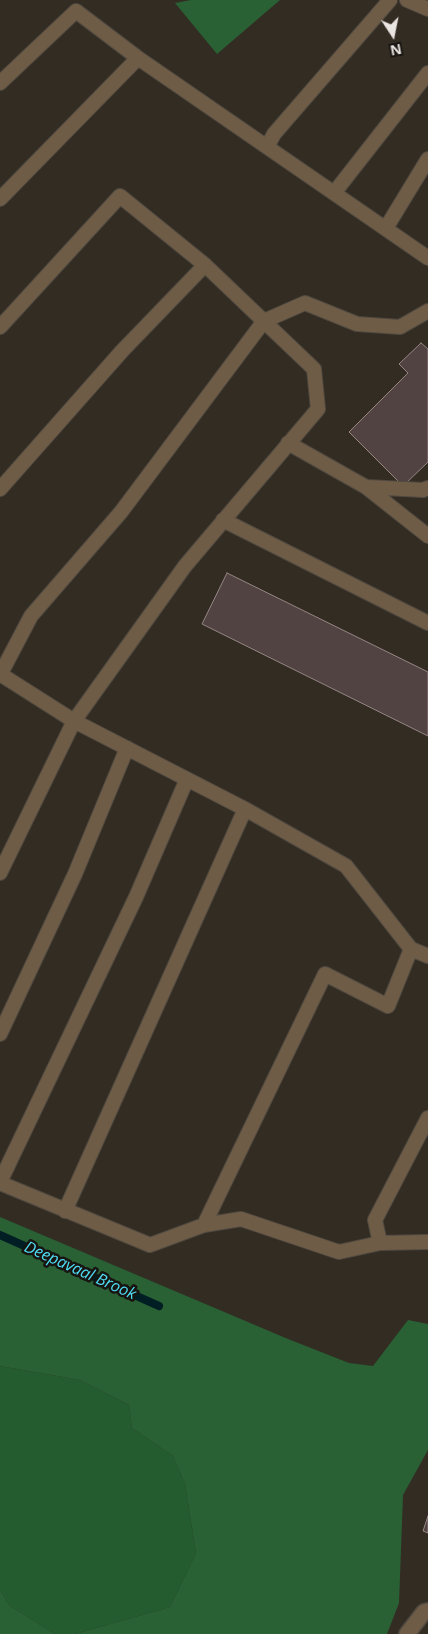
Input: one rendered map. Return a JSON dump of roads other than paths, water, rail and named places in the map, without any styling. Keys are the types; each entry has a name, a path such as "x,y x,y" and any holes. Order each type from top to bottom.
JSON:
{"street":[{"path":"407,1634 426,1611"}],"lane":[{"path":"267,147 274,134 390,0"},
{"path":"406,0 428,9"},
{"path":"0,83 76,11 138,58 428,258"},
{"path":"0,199 138,58"},
{"path":"334,193 428,73"},
{"path":"386,228 428,159"},
{"path":"0,326 120,196 205,265 314,369 318,409 185,566 74,720 0,873"},
{"path":"0,489 122,351 205,265"},
{"path":"428,311 400,327 357,324 305,302 264,322 121,512 31,616 0,674 74,720 245,809 346,866 411,949 428,956"},
{"path":"288,444 366,487 428,536"},
{"path":"366,487 422,490 428,488"},
{"path":"224,520 428,624"},
{"path":"0,1034 75,874 127,748"},
{"path":"187,779 136,897 0,1182 65,1211 150,1244 204,1225 241,1219 340,1252 380,1243 428,1242"},
{"path":"65,1211 245,809"},
{"path":"204,1225 325,974 388,1006 411,949"},
{"path":"380,1243 375,1220 428,1118"}],"waterway":[{"name":"Deepavaal Brook","path":"0,1235 159,1306"}]}
